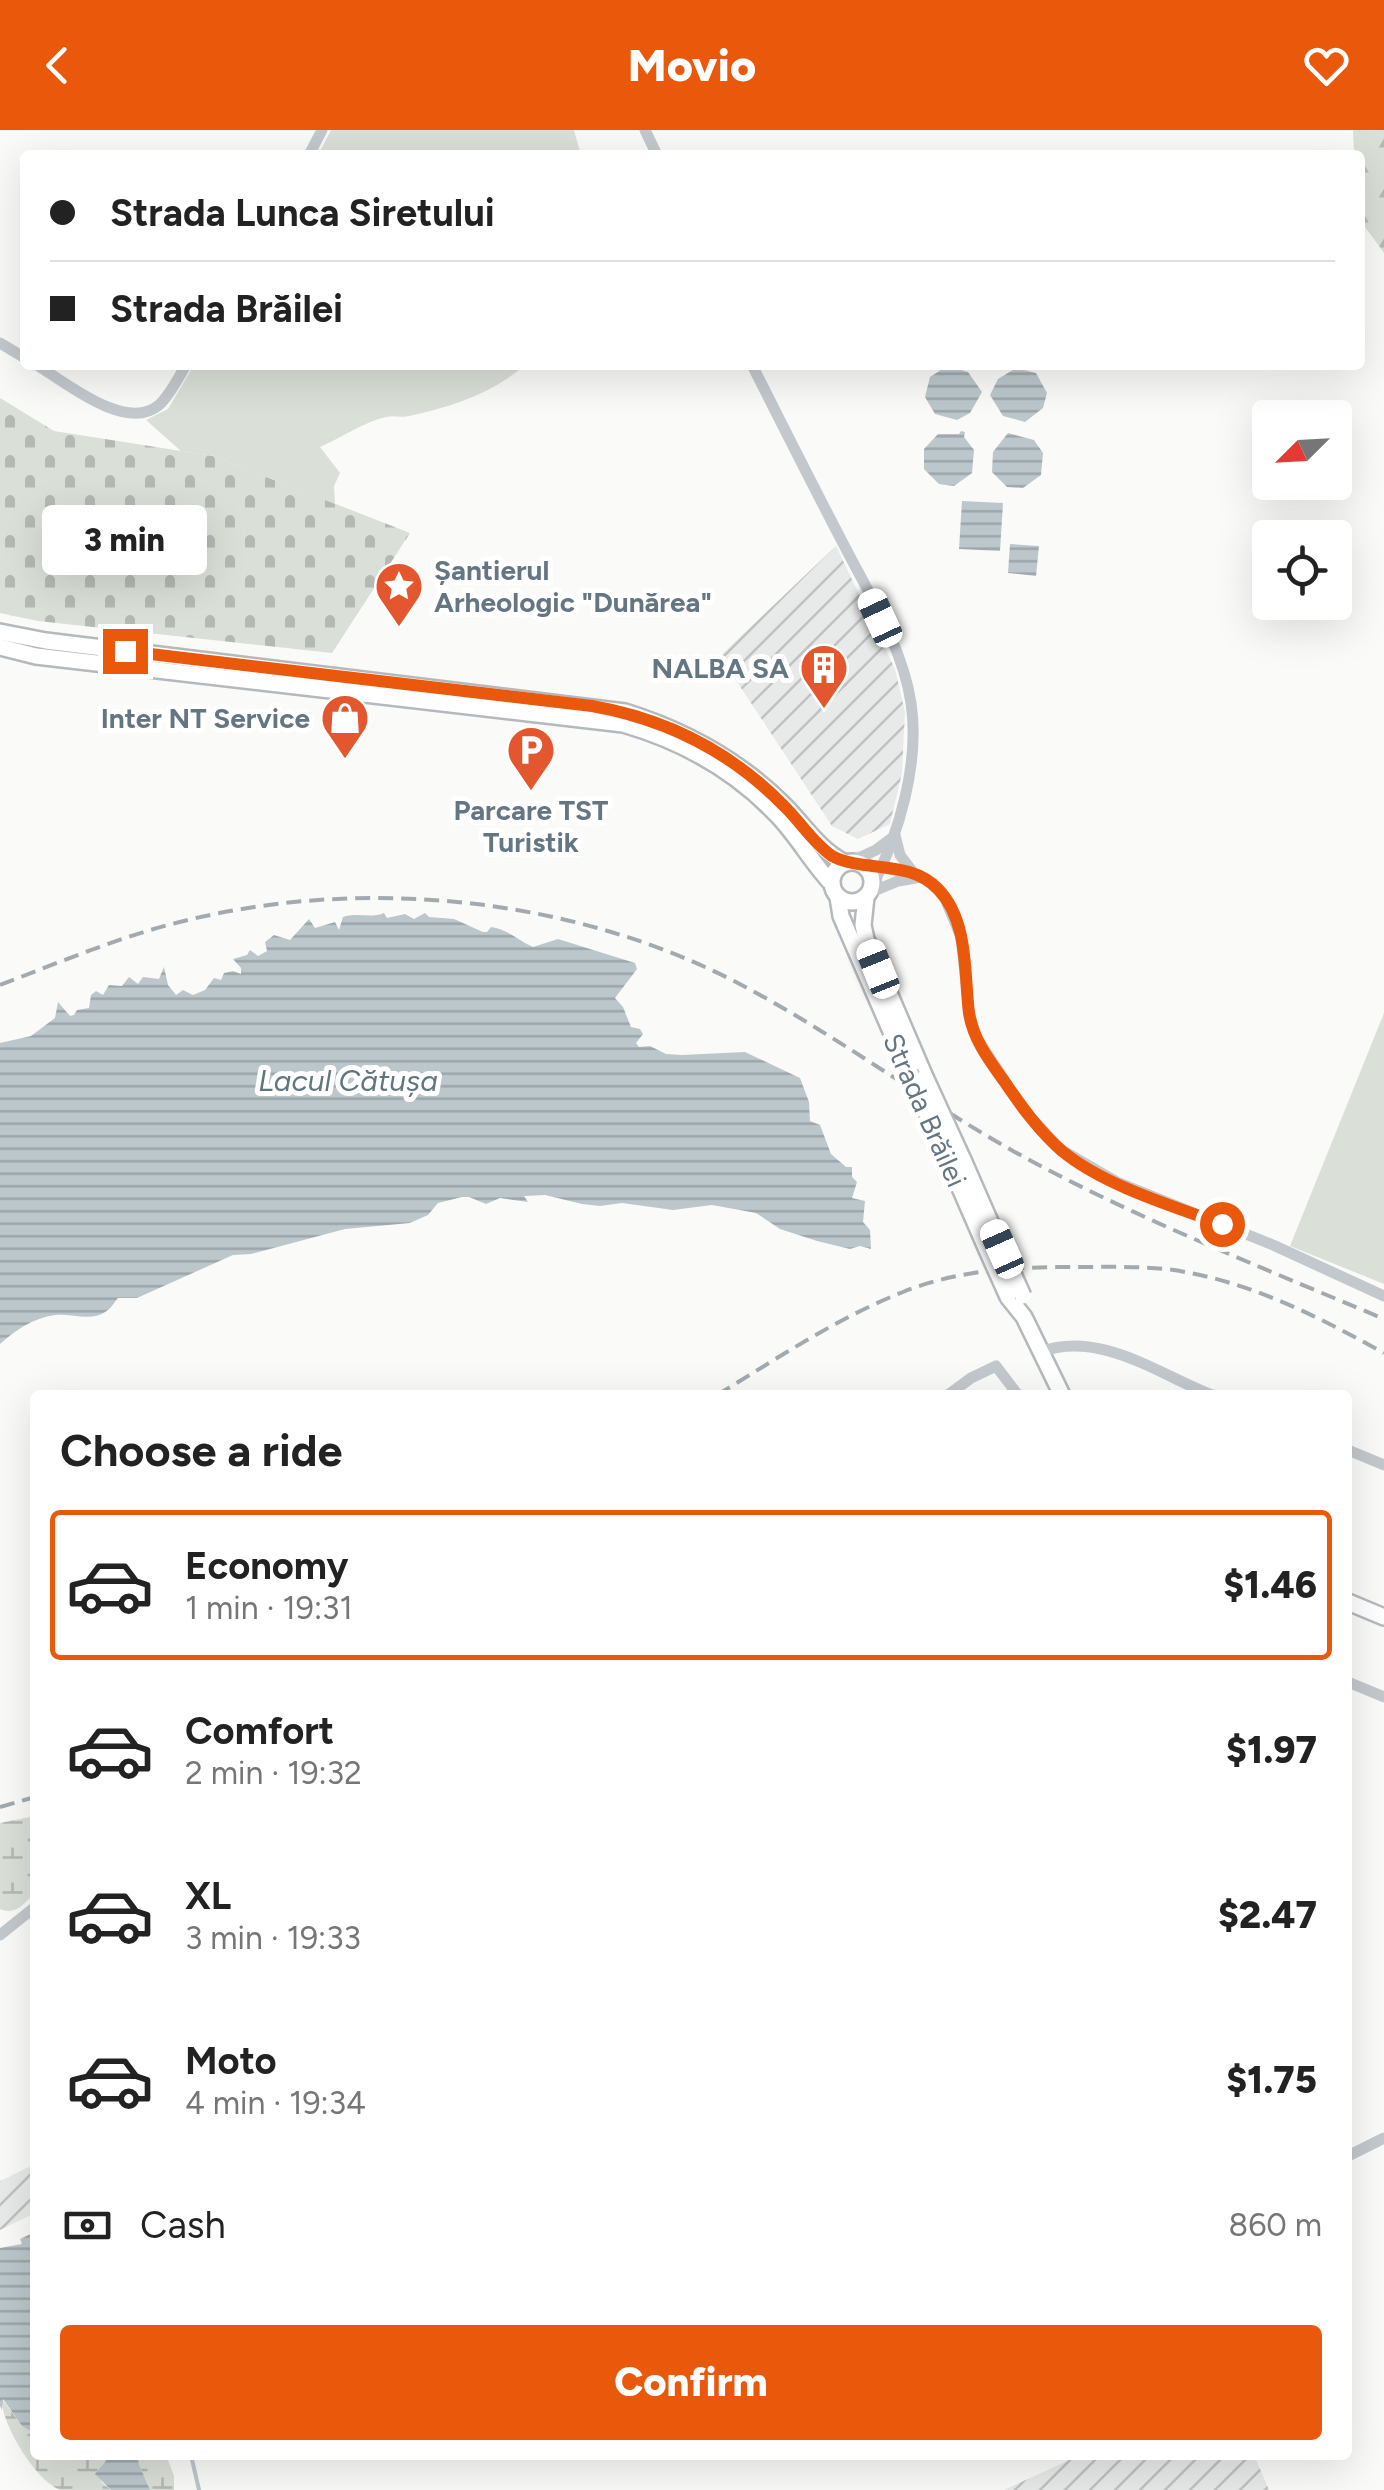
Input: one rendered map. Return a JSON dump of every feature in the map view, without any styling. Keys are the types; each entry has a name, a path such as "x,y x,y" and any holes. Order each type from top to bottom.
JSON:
{"highway":[{"path":"0,632 46,641 626,712 681,731 729,759 787,808 821,848 867,869 869,892 855,902 834,890 834,873 850,862"},
{"name":"Strada Brăilei","path":"0,647 36,656 623,724 691,750 754,792 778,816 834,890 853,945 964,1162 994,1249"},
{"name":"Strada Brăilei","path":"869,892 863,926 866,939 946,1156 1059,1390"},
{"path":"1352,1604 1384,1618"}],"street":[{"path":"44,370 112,410 136,414 162,403 183,370"},
{"path":"755,370 866,588 906,682 913,716 912,750 895,835 869,892"},
{"path":"850,862 876,850 895,835"},
{"path":"895,835 903,862 943,894 958,926 971,1022 980,1045 1033,1121 1060,1150 1117,1182 1384,1296"},
{"path":"850,862 883,865 925,879"},
{"path":"869,892 905,878 925,879"},
{"path":"1040,1352 1083,1344 1147,1365 1201,1390"},
{"path":"955,1390 996,1366 1014,1390"},
{"path":"1352,1452 1384,1465"},
{"path":"1352,1684 1384,1696"},
{"path":"0,1935 30,1911"},
{"path":"1352,2154 1384,2138"}],"shaded area":[{"path":"836,546 895,669 905,712 902,773 890,824 858,839 832,826 720,656"},
{"path":"30,2166 30,2215 0,2230 0,2181"},
{"path":"1069,2460 1256,2460 1269,2490 1004,2490"}],"green space":[{"path":"331,130 574,130 580,150 321,150"},
{"path":"1353,130 1384,130 1384,253 1365,227 1365,150 1354,150"},
{"path":"191,370 518,370 471,398 406,417 378,419 320,447 340,473 334,486 335,504 213,456 181,451 146,420 168,409"},
{"path":"0,398 54,431 213,456 410,533 332,653 38,621 0,613"},
{"path":"1384,1013 1384,1284 1290,1246"},
{"path":"30,1817 30,1898 15,1910 0,1909 0,1823"},
{"path":"2,2399 30,2431 30,2460 105,2460 101,2482 111,2490 62,2490 52,2486 22,2451"},
{"path":"137,2460 168,2460 174,2490 150,2490"}],"water":[{"path":"941,370 968,372 982,392 970,413 957,420 935,414 925,397 930,377"},
{"path":"1013,370 1036,373 1047,393 1043,408 1025,422 1003,416 990,395 998,379"},
{"path":"961,431 974,450 972,473 954,486 939,484 924,469 924,449 938,434"},
{"path":"1008,433 1034,440 1043,453 1041,475 1023,488 1007,487 992,472 993,452"},
{"path":"962,501 1003,503 1000,551 959,549"},
{"path":"1010,544 1039,546 1036,576 1008,573"},
{"name":"Lacul Cătușa","path":"384,913 387,918 405,914 414,919 425,913 429,917 454,919 483,932 497,928 533,947 558,939 635,963 637,969 615,998 631,1027 643,1034 636,1043 639,1047 682,1055 745,1052 800,1078 809,1102 810,1121 820,1125 831,1154 846,1167 852,1167 852,1177 857,1182 852,1198 865,1201 863,1222 870,1230 871,1249 850,1249 817,1241 780,1229 756,1213 712,1205 673,1210 622,1203 582,1204 545,1195 524,1196 528,1202 500,1198 486,1204 462,1197 438,1203 428,1215 410,1223 345,1229 251,1254 233,1255 137,1298 118,1298 96,1316 55,1315 39,1319 0,1344 0,1043 31,1036 55,1018 58,1002 70,1016 74,1015 77,1010 89,1008 91,995 96,991 103,995 109,985 122,986 129,977 138,984 143,977 159,979 164,967 168,985 176,995 183,990 193,995 205,990 214,978 221,980 224,973 241,974 233,959 247,955 250,950 258,956 267,951 265,942 274,935 290,940 309,919 315,928 335,922 339,930 343,917"},
{"path":"30,2234 30,2431 3,2399 2,2410 0,2406 0,2248 22,2244 20,2239"},
{"path":"137,2460 150,2490 111,2490 95,2474 106,2461"}],"waterway":[{"path":"192,2460 199,2490"}],"railway":[{"path":"0,985 143,932 260,906 329,899 399,898 470,903 539,914 673,953 736,982 807,1022 978,1131 1058,1175 1196,1240 1384,1319"},
{"path":"725,1390 831,1326 903,1292 963,1275 1025,1268 1141,1267 1195,1274 1279,1300 1384,1353"},
{"path":"0,1807 30,1798"}],"place":[{"name":"Șantierul Arheologic \"Dunărea\"","path":"399,628"},
{"name":"NALBA SA","path":"824,710"},
{"name":"Inter NT Service","path":"345,760"},
{"name":"Parcare TST Turistik","path":"531,792"}],"route":[{"path":"125,651 592,706 626,712 681,731 729,759 761,784 832,856 845,863 883,865 909,872 935,886 954,915 961,937 973,1030 1033,1121 1051,1141 1091,1170 1222,1224"}]}
